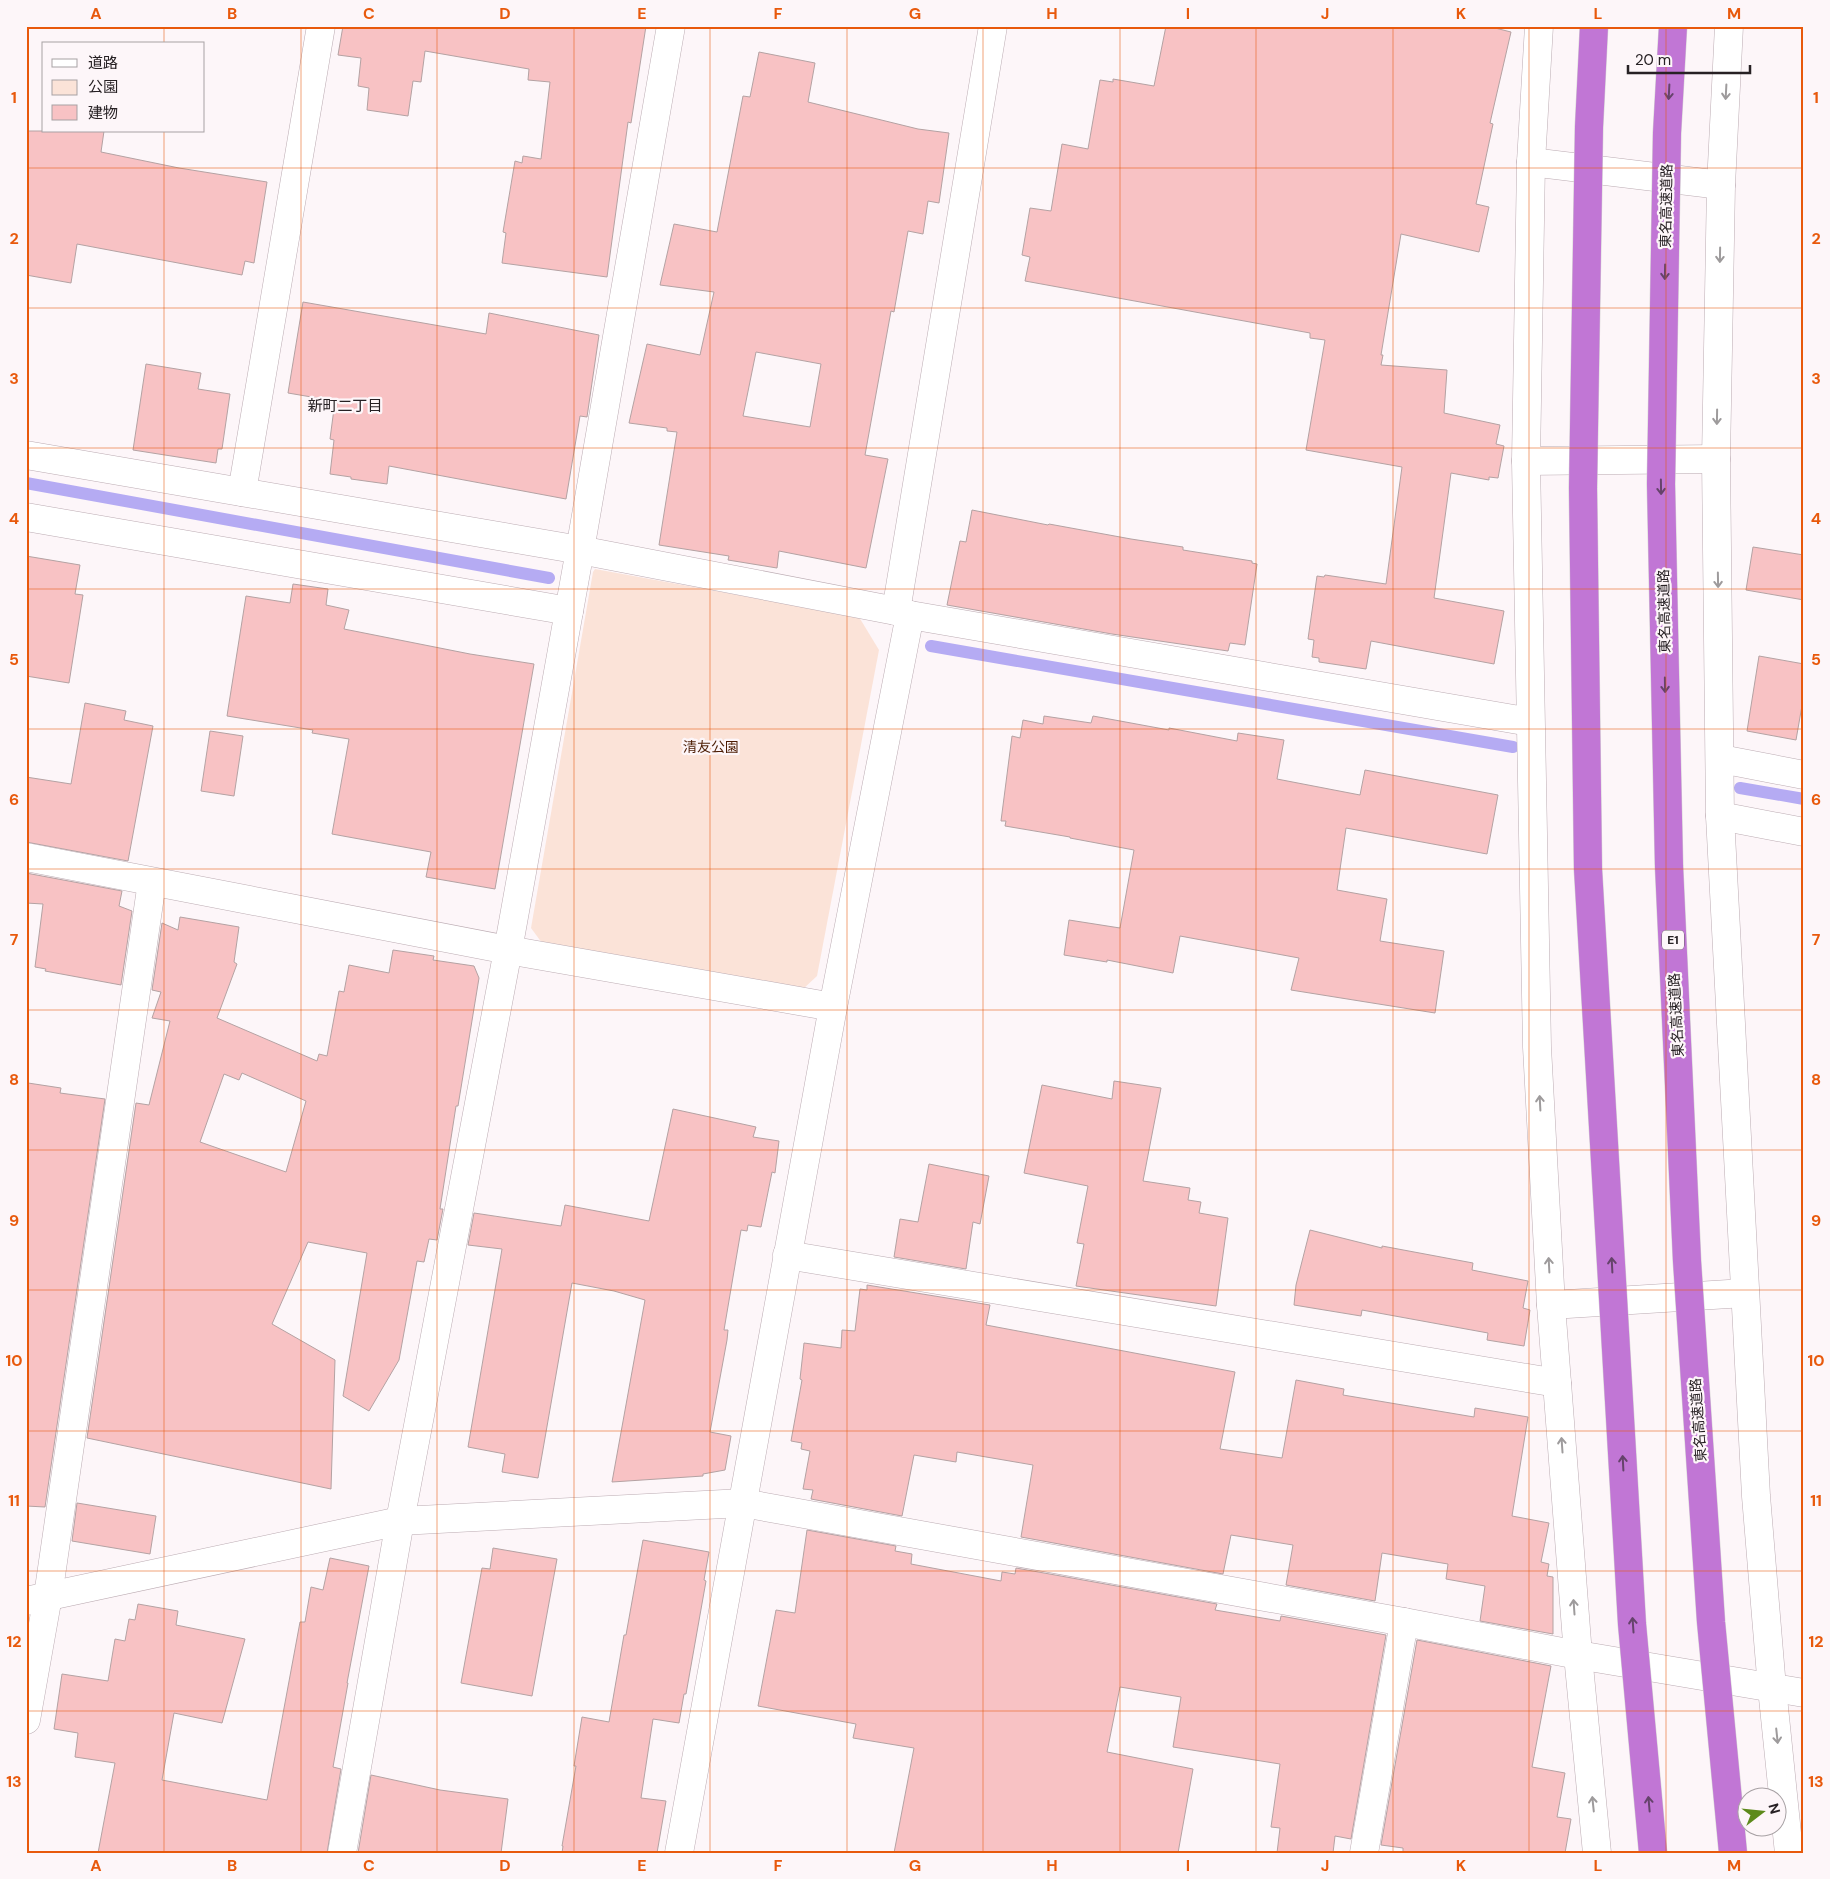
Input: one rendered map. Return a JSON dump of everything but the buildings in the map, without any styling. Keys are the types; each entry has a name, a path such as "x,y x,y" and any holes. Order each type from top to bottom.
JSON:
{"highway":[{"path":"1594,26 1588,137 1583,488 1588,869 1632,1624 1653,1853"},
{"name":"東名高速道路","path":"1673,26 1667,133 1661,484 1669,866 1688,1281 1711,1622 1734,1853"}],"street":[{"path":"242,492 321,26"},
{"path":"342,1853 400,1521 508,950 671,26"},
{"path":"680,1853 742,1502 834,1007 903,613 993,26"},
{"path":"1538,26 1531,162 1526,461 1538,1046 1551,1305 1578,1656 1598,1853"},
{"path":"1729,26 1721,185 1716,459 1720,816 1756,1496 1772,1688 1789,1853"},
{"path":"1531,162 1721,185"},
{"path":"26,455 580,550 903,613 1530,722"},
{"path":"1526,461 1716,459"},
{"path":"26,517 569,611"},
{"path":"1720,759 1804,775"},
{"path":"1720,816 1804,832"},
{"path":"26,857 508,950 834,1007"},
{"path":"26,1720 37,1599 152,882"},
{"path":"787,1255 1557,1382"},
{"path":"1551,1305 1744,1293"},
{"path":"37,1599 400,1521 742,1502 1404,1622 1578,1656 1804,1693"},
{"path":"1364,1853 1404,1622"}],"green space":[{"name":"清友公園","path":"595,569 859,617 879,650 817,976 802,990 542,943 531,928"}],"waterway":[{"path":"26,483 549,578"},
{"path":"931,646 1513,747"},
{"path":"1740,788 1804,799"}],"district":[{"name":"新町二丁目","path":"345,406"}]}
